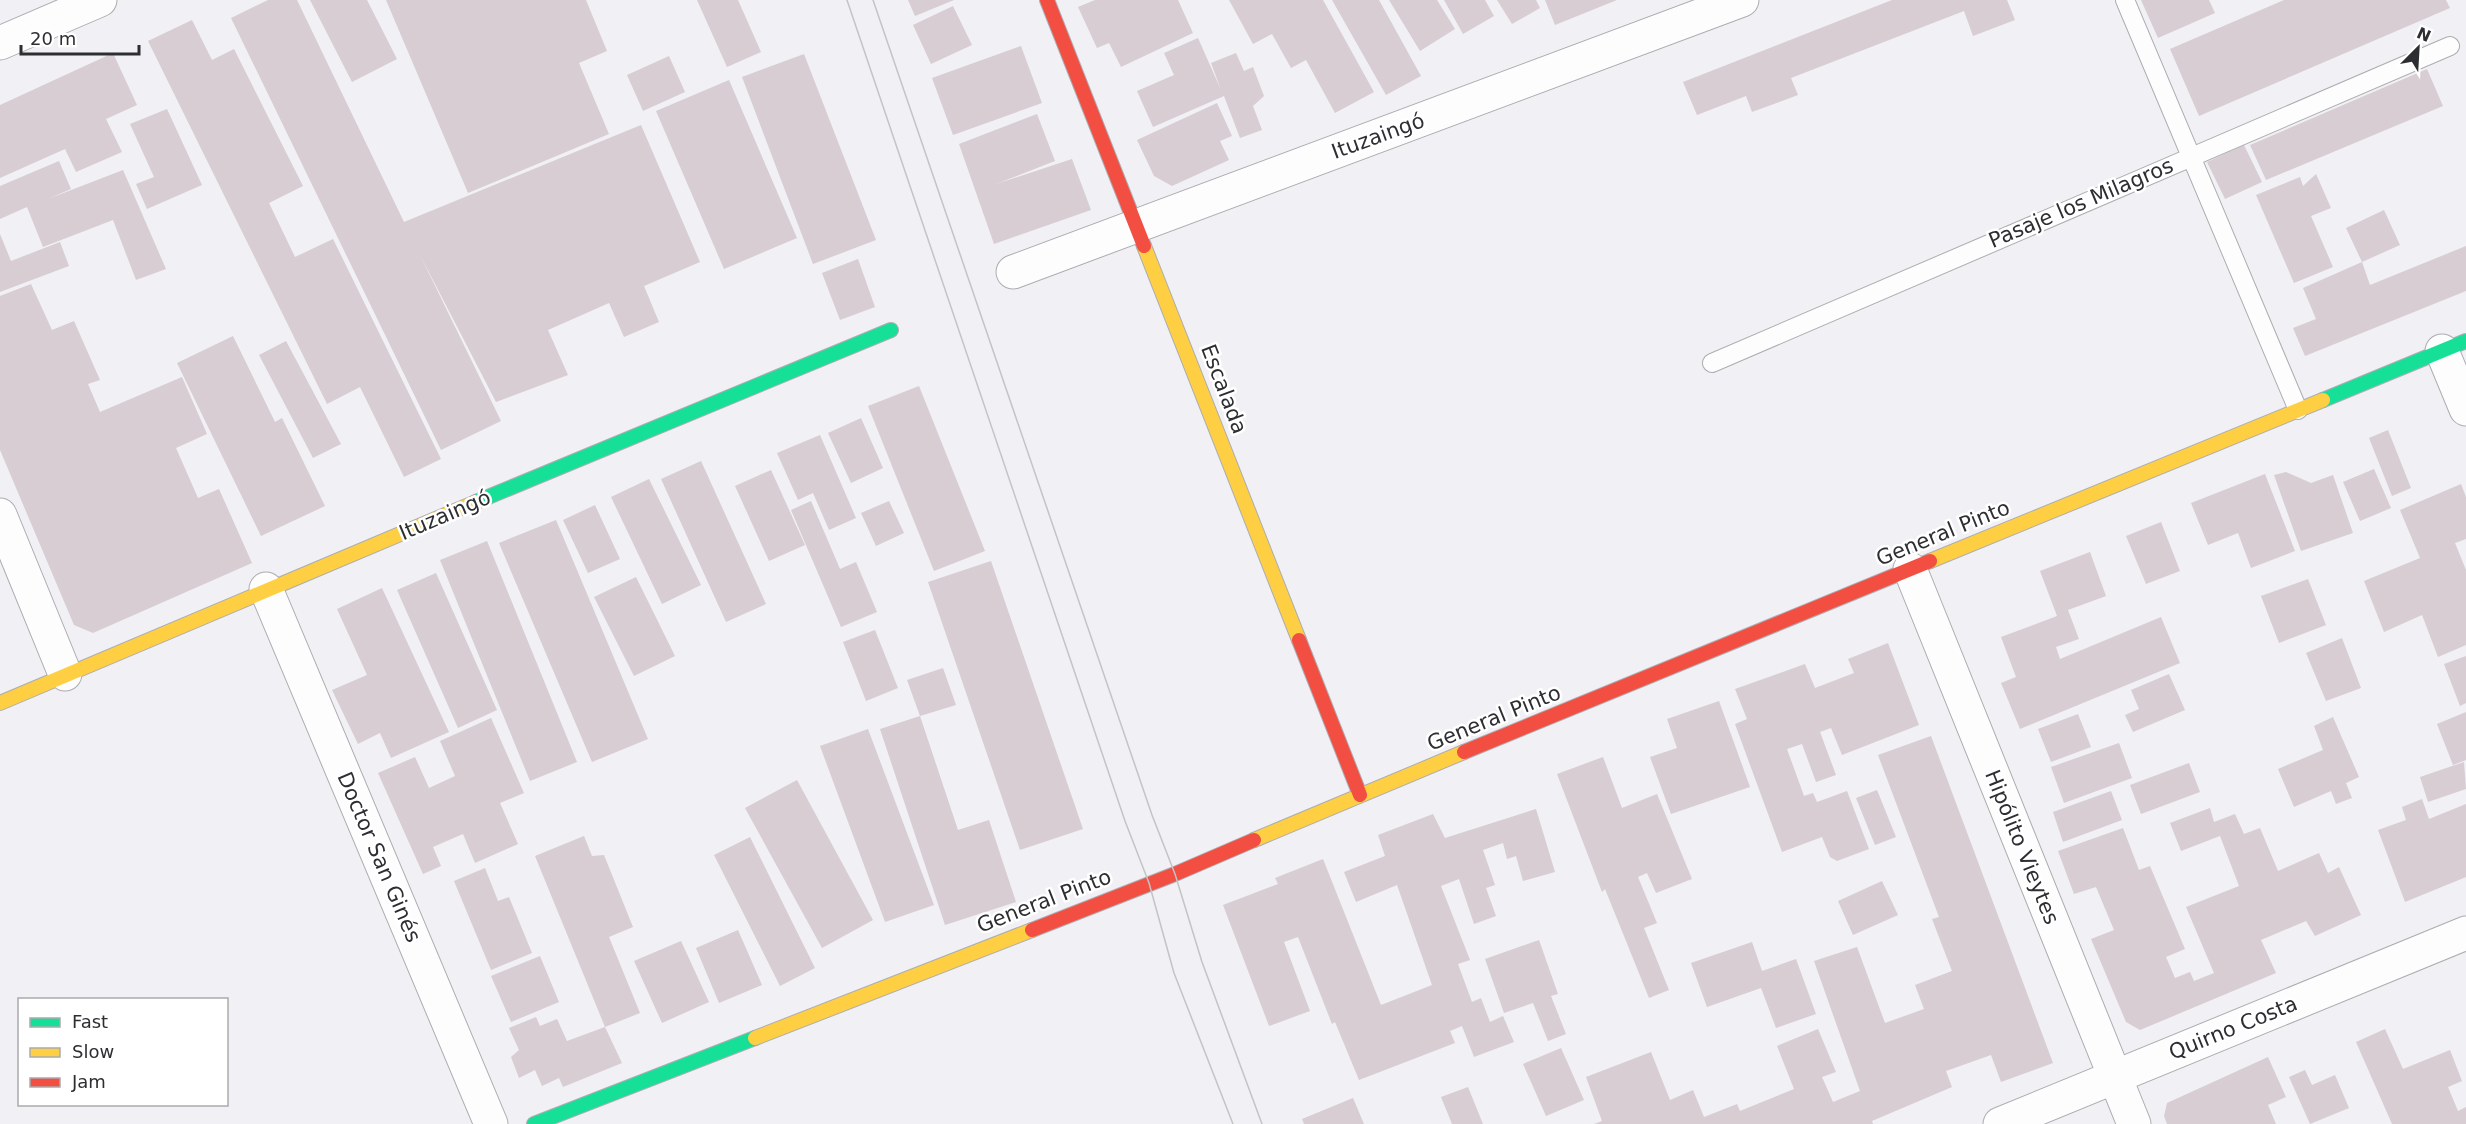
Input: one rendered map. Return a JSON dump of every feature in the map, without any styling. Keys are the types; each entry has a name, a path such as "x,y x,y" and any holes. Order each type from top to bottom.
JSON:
{"street":[{"path":"0,43 100,0"},
{"name":"Escalada","path":"1047,0 1360,795"},
{"name":"Ituzaingó","path":"1013,272 1742,0"},
{"name":"Ituzaingó","path":"0,703 266,589 891,330"},
{"path":"2454,346 2466,409"},
{"name":"General Pinto","path":"534,1124 1175,874 1360,795 2454,346"},
{"path":"0,515 65,674"},
{"name":"Hipólito Vieytes","path":"1911,569 2134,1124"},
{"name":"Doctor San Ginés","path":"266,589 491,1124"},
{"name":"Quirno Costa","path":"2000,1124 2466,933"}],"lane":[{"path":"2125,0 2298,410"},
{"name":"Pasaje los Milagros","path":"1712,363 2450,46"}],"building":[{"path":"268,0 297,0 404,222 641,125 700,262 644,286 659,322 624,337 609,303 548,330 568,375 496,402 420,255 501,421 441,450 231,18"},
{"path":"310,0 367,0 397,59 352,82"},
{"path":"386,0 586,0 607,51 579,63 609,134 468,193"},
{"path":"697,0 738,0 761,52 727,67"},
{"path":"908,0 954,0 915,16"},
{"path":"1095,0 1178,0 1193,33 1121,67 1109,43 1097,48 1078,7"},
{"path":"1229,0 1323,0 1374,92 1335,113 1306,60 1291,68 1272,34 1253,44"},
{"path":"1332,0 1379,0 1421,76 1386,95"},
{"path":"1389,0 1437,0 1455,29 1420,51"},
{"path":"1444,0 1485,0 1494,16 1463,34"},
{"path":"1497,0 1536,0 1540,8 1512,24"},
{"path":"1545,0 1617,0 1555,25"},
{"path":"1892,0 2007,0 2015,20 1973,36 1964,11 1791,78 1798,95 1752,112 1746,96 1697,115 1683,82"},
{"path":"2141,0 2209,0 2215,13 2158,38"},
{"path":"2284,0 2446,0 2450,8 2199,116 2170,49"},
{"path":"953,6 972,45 931,64 913,25"},
{"path":"192,20 212,60 234,49 303,186 269,203 295,257 333,239 441,459 404,477 360,387 327,404 148,41"},
{"path":"1198,38 1221,90 1211,63 1236,53 1244,71 1253,67 1264,96 1253,106 1262,130 1240,138 1224,96 1153,127 1137,91 1174,75 1164,53"},
{"path":"1021,46 1042,103 953,135 932,78"},
{"path":"113,53 137,105 106,119 122,152 76,172 65,149 0,178 0,105"},
{"path":"804,54 876,240 813,264 742,77"},
{"path":"669,56 685,92 643,111 627,75"},
{"path":"2427,69 2443,106 2266,180 2250,145"},
{"path":"729,80 797,238 724,269 656,111"},
{"path":"1217,103 1232,136 1220,141 1229,160 1172,186 1154,176 1137,140"},
{"path":"167,109 202,185 147,209 136,184 154,177 130,124"},
{"path":"1037,114 1055,161 996,184 1072,159 1091,210 994,244 959,144"},
{"path":"2244,145 2262,182 2225,199 2207,162"},
{"path":"59,161 71,189 48,199 123,170 166,269 136,280 113,220 43,247 27,207 0,219 0,186"},
{"path":"2316,174 2331,208 2311,216 2333,267 2294,283 2256,195 2300,177 2303,186"},
{"path":"2384,210 2400,245 2362,262 2346,228"},
{"path":"0,234 11,261 60,242 69,266 0,292"},
{"path":"2466,246 2466,291 2305,356 2293,328 2316,319 2303,288 2362,262 2370,285"},
{"path":"858,259 875,307 840,320 822,273"},
{"path":"31,284 52,330 74,321 100,380 88,384 100,412 182,377 207,434 176,448 198,498 219,489 252,563 93,633 74,625 0,450 0,296"},
{"path":"233,336 275,422 282,418 325,506 261,536 177,363"},
{"path":"286,341 341,444 313,458 259,355"},
{"path":"919,386 985,551 934,571 868,406"},
{"path":"861,418 883,468 851,483 828,433"},
{"path":"2388,430 2411,488 2392,496 2369,438"},
{"path":"820,435 856,518 829,530 813,493 798,500 777,453"},
{"path":"701,461 766,604 726,622 661,479"},
{"path":"2374,469 2391,508 2360,521 2343,482"},
{"path":"771,470 805,545 769,561 735,486"},
{"path":"2286,472 2311,483 2333,475 2353,533 2301,551 2274,475"},
{"path":"2265,474 2295,551 2251,568 2238,533 2208,545 2191,503"},
{"path":"649,479 701,585 662,604 611,497"},
{"path":"2461,484 2466,497 2466,539 2455,543 2466,570 2466,645 2438,657 2422,615 2384,632 2364,581 2420,558 2400,510"},
{"path":"811,501 840,569 856,562 877,612 841,627 791,510"},
{"path":"889,501 904,533 876,546 861,513"},
{"path":"595,505 620,559 588,573 563,520"},
{"path":"556,520 648,739 592,762 499,543"},
{"path":"2161,522 2180,571 2146,584 2126,536"},
{"path":"487,541 577,762 530,781 440,560"},
{"path":"2090,552 2106,596 2068,610 2079,639 2056,647 2060,659 2161,617 2180,663 2020,729 2001,683 2016,677 2001,637 2057,616 2040,571"},
{"path":"991,561 1083,829 1020,850 928,582"},
{"path":"436,573 497,710 458,728 397,590"},
{"path":"636,577 675,656 634,676 594,597"},
{"path":"2308,579 2326,625 2279,643 2261,596"},
{"path":"382,588 449,732 391,758 380,733 358,744 332,690 367,675 337,609"},
{"path":"875,630 898,688 866,701 843,642"},
{"path":"2342,638 2361,688 2326,701 2306,653"},
{"path":"1888,643 1919,725 1842,755 1831,728 1820,732 1836,775 1816,782 1802,744 1787,749 1804,796 1813,793 1817,802 1847,791 1869,849 1837,861 1830,857 1822,837 1782,852 1735,724 1747,719 1735,689 1805,664 1815,688 1854,673 1848,659"},
{"path":"2466,656 2466,703 2460,706 2444,664"},
{"path":"943,668 956,705 920,716 907,680"},
{"path":"2169,674 2185,710 2133,732 2125,715 2139,709 2131,690"},
{"path":"1719,701 1750,787 1671,814 1650,757 1677,748 1667,719"},
{"path":"2466,712 2466,760 2453,765 2437,724"},
{"path":"2078,714 2091,747 2051,762 2038,729"},
{"path":"920,716 958,830 989,820 1016,902 945,925 880,729"},
{"path":"2333,717 2359,777 2346,783 2352,798 2336,804 2331,791 2294,807 2278,769 2323,750 2314,726"},
{"path":"491,718 524,793 500,803 518,844 475,863 463,834 433,847 441,866 423,874 378,773 415,757 429,788 455,776 440,741"},
{"path":"868,729 934,905 885,922 820,746"},
{"path":"1931,736 2053,1063 2001,1082 1991,1055 1946,1071 1952,1087 1872,1121 1873,1124 1594,1124 1602,1121 1586,1077 1651,1052 1670,1100 1693,1090 1704,1117 1737,1104 1740,1111 1794,1089 1777,1046 1818,1029 1836,1072 1822,1077 1833,1102 1860,1091 1814,961 1857,947 1885,1023 1924,1009 1915,985 1952,971 1932,919 1939,917 1878,755"},
{"path":"2119,743 2132,778 2064,803 2051,767"},
{"path":"1603,757 1622,808 1657,794 1692,879 1656,893 1647,873 1638,877 1657,923 1644,928 1669,990 1649,998 1605,889 1602,892 1557,774"},
{"path":"2464,762 2466,789 2428,802 2420,777"},
{"path":"2189,763 2200,792 2141,814 2130,785"},
{"path":"797,780 873,920 822,948 745,808"},
{"path":"1877,790 1896,837 1875,845 1856,798"},
{"path":"2111,791 2122,820 2063,842 2053,812"},
{"path":"2422,799 2429,819 2466,804 2466,877 2405,902 2378,830 2406,820 2402,807"},
{"path":"2210,808 2214,822 2235,814 2244,834 2260,828 2278,871 2319,853 2328,873 2339,867 2361,915 2315,936 2306,921 2261,940 2276,973 2140,1030 2126,1022 2091,939 2114,930 2096,887 2074,894 2058,851 2123,828 2139,870 2150,866 2185,949 2166,957 2175,978 2190,972 2194,981 2214,973 2186,907 2239,886 2220,836 2181,851 2170,823"},
{"path":"1536,809 1555,872 1523,881 1516,856 1507,859 1503,843 1483,850 1495,885 1486,888 1496,916 1474,924 1459,879 1441,886 1470,960 1458,964 1472,1002 1481,998 1490,1022 1503,1016 1514,1042 1474,1057 1462,1026 1450,1031 1455,1043 1359,1080 1335,1022 1332,1024 1298,937 1284,942 1310,1011 1269,1026 1223,905 1278,884 1275,878 1323,859 1381,1005 1432,985 1397,885 1356,902 1344,872 1385,856 1378,835 1433,814 1445,838"},
{"path":"584,836 592,856 604,855 633,927 609,937 640,1013 605,1027 535,856"},
{"path":"750,837 815,968 780,986 714,855"},
{"path":"485,868 498,901 509,897 532,953 491,970 454,881"},
{"path":"1882,881 1898,915 1853,935 1838,901"},
{"path":"738,930 762,985 719,1003 696,948"},
{"path":"1539,940 1558,994 1551,996 1566,1034 1548,1041 1533,1003 1504,1013 1485,959"},
{"path":"681,941 709,1002 662,1023 634,961"},
{"path":"1752,942 1762,971 1796,959 1816,1014 1776,1028 1761,988 1707,1007 1691,963"},
{"path":"540,956 559,1002 511,1022 491,976"},
{"path":"536,1017 540,1026 557,1019 567,1041 605,1027 622,1063 563,1087 559,1078 542,1086 535,1070 519,1078 511,1057 519,1050 509,1028"},
{"path":"2385,1029 2403,1069 2450,1050 2462,1081 2448,1087 2458,1111 2466,1107 2466,1124 2392,1124 2356,1042"},
{"path":"1561,1048 1584,1100 1546,1116 1523,1064"},
{"path":"2268,1057 2286,1097 2268,1105 2276,1124 2167,1124 2164,1116 2167,1103"},
{"path":"2305,1070 2312,1085 2335,1075 2349,1108 2310,1124 2289,1077"},
{"path":"1468,1087 1483,1124 1452,1124 1441,1097"},
{"path":"1353,1098 1364,1124 1304,1124 1302,1119"}],"tram line":[{"path":"847,0 1125,821 1149,883 1174,973 1233,1124"},
{"path":"873,0 1152,815 1175,874 1202,962 1262,1124"}],"traffic: fast":[{"path":"476,502 891,330"},
{"path":"2323,400 2466,341"},
{"path":"534,1124 755,1038"}],"traffic: slow":[{"path":"1144,246 1299,640"},
{"path":"1930,561 2323,400"},
{"path":"0,703 476,502"},
{"path":"1254,840 1464,752"},
{"path":"755,1038 1032,930"}],"traffic: jam":[{"path":"1047,0 1144,246"},
{"path":"1464,752 1930,561"},
{"path":"1299,640 1360,795"},
{"path":"1032,930 1175,874 1254,840"}]}
